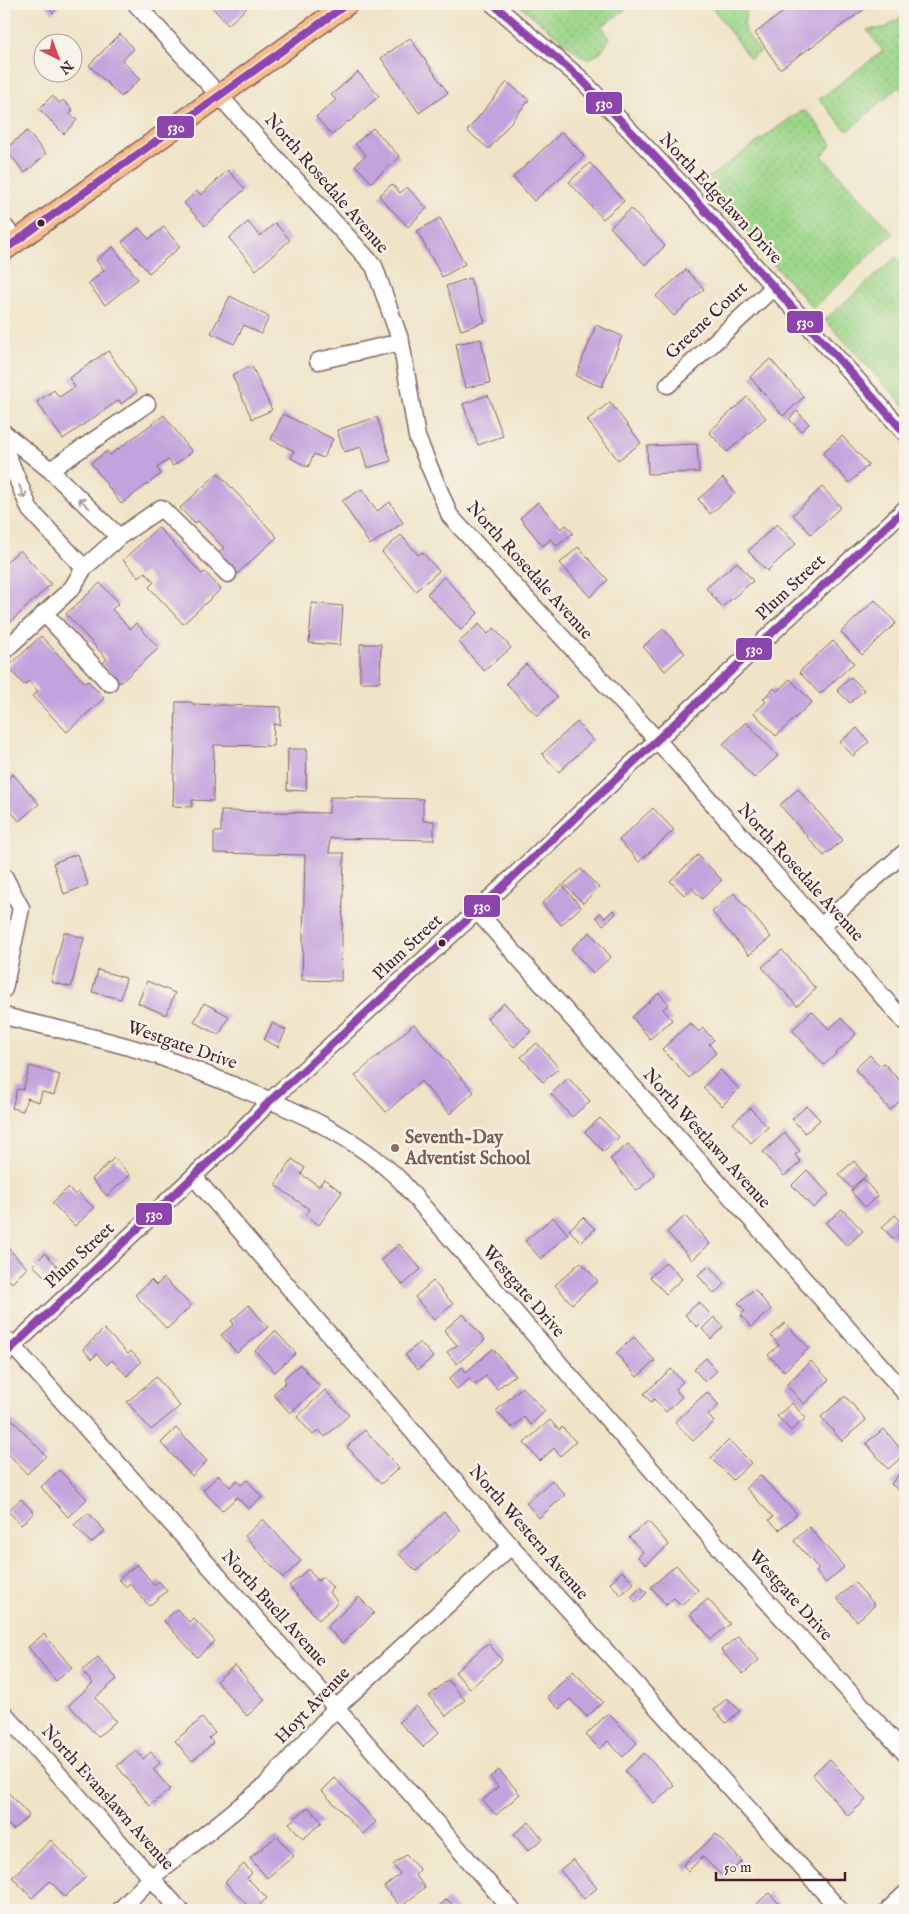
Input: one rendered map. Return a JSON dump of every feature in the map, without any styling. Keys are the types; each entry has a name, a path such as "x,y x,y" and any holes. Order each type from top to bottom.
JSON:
{"main road":[{"path":"8,239 220,95 347,4"}],"street":[{"name":"North Rosedale Avenue","path":"136,4 374,266 401,342 416,436 450,516 657,740 905,1022"},
{"name":"North Edgelawn Drive","path":"493,4 581,79 675,178 905,433"},
{"name":"Greene Court","path":"668,386 774,287"},
{"path":"318,361 401,342"},
{"path":"50,470 148,404"},
{"path":"4,434 50,470 119,537"},
{"path":"4,447 30,510 84,568"},
{"path":"4,650 72,588 84,568 119,537 161,508 228,574"},
{"name":"Plum Street","path":"7,1346 194,1177 271,1100 478,911 657,740 905,509"},
{"path":"44,613 109,683"},
{"path":"821,926 905,852"},
{"path":"4,876 21,908 4,989"},
{"name":"North Westlawn Avenue","path":"478,911 905,1394"},
{"name":"Westgate Drive","path":"4,1016 158,1056 271,1100 339,1134 374,1156 400,1180 736,1567 905,1752"},
{"name":"North Western Avenue","path":"194,1177 511,1546 840,1910"},
{"name":"North Buell Avenue","path":"7,1346 336,1708 512,1910"},
{"name":"Hoyt Avenue","path":"120,1910 152,1878 265,1786 336,1708 511,1546"},
{"name":"North Evanslawn Avenue","path":"4,1713 180,1910"},
{"path":"888,1910 905,1894"}],"green space":[{"path":"518,4 633,4 602,26 609,38 608,41 604,48 588,59 581,56"},
{"path":"710,4 750,4 744,25 747,34 760,52 750,59"},
{"path":"905,14 905,94 898,87 849,130 845,129 819,99 883,51 867,30 885,28"},
{"path":"805,111 832,144 822,156 893,234 813,308 700,184 799,112"},
{"path":"896,257 905,266 905,272 896,282 905,292 905,407 825,320"}],"building":[{"path":"44,4 62,4 53,13"},
{"path":"209,4 251,4 228,25"},
{"path":"786,4 872,4 780,69 755,33 789,8"},
{"path":"120,34 134,49 122,60 140,79 121,97 89,65"},
{"path":"410,38 448,93 419,113 381,58"},
{"path":"358,72 379,96 332,135 316,117 336,100 331,95"},
{"path":"507,82 529,100 489,149 467,131"},
{"path":"52,96 60,103 63,100 73,110 70,114 77,120 64,134 39,109"},
{"path":"373,128 400,157 371,182 355,165 366,155 355,144"},
{"path":"27,131 46,154 25,173 5,149"},
{"path":"562,132 584,156 534,201 513,177"},
{"path":"590,163 624,201 603,219 569,182"},
{"path":"228,170 245,189 205,226 184,203 197,191 201,195"},
{"path":"392,184 400,193 407,187 427,208 408,227 379,196"},
{"path":"631,209 665,246 645,265 610,227"},
{"path":"440,218 465,264 442,277 417,231"},
{"path":"248,222 260,236 275,223 290,240 256,270 229,238"},
{"path":"164,227 180,247 149,273 122,242 139,228 149,239"},
{"path":"113,247 138,279 105,305 88,284 104,270 96,260"},
{"path":"686,270 704,289 674,316 656,296"},
{"path":"470,278 485,322 461,330 446,286"},
{"path":"230,296 269,317 261,334 244,325 234,344 211,333"},
{"path":"596,325 622,336 602,387 576,376"},
{"path":"481,339 490,383 465,388 456,344"},
{"path":"108,351 137,392 121,404 119,400 63,439 37,402 54,390 59,397 75,387 69,378"},
{"path":"770,359 804,397 783,416 750,377"},
{"path":"252,366 272,410 252,419 232,375"},
{"path":"488,395 503,436 478,445 463,404"},
{"path":"747,397 766,418 727,452 709,432"},
{"path":"610,402 641,443 618,460 587,420"},
{"path":"797,411 809,424 801,431 789,419"},
{"path":"283,414 333,439 323,458 314,454 308,467 291,458 294,451 271,439"},
{"path":"164,415 192,452 173,466 168,460 157,468 161,474 121,504 91,463 107,451 110,455"},
{"path":"377,417 391,461 367,468 361,447 344,452 337,430"},
{"path":"842,436 869,465 849,483 822,453"},
{"path":"697,444 699,472 648,474 647,446"},
{"path":"218,473 277,537 237,574 218,553 224,548 198,521 195,524 180,508"},
{"path":"723,478 735,493 710,514 698,499"},
{"path":"822,487 841,507 811,534 793,515"},
{"path":"362,489 377,511 390,502 403,523 370,545 342,501"},
{"path":"538,502 561,529 566,525 573,533 557,546 551,539 543,546 520,518"},
{"path":"777,524 796,544 767,571 748,551"},
{"path":"158,527 202,574 205,572 221,589 183,624 149,587 154,582 145,572 139,577 123,560"},
{"path":"401,535 418,555 422,552 439,571 416,591 382,552"},
{"path":"578,547 608,580 590,597 560,563"},
{"path":"20,550 51,584 4,628 4,574 7,571 4,568 4,564"},
{"path":"737,562 753,581 722,607 706,588"},
{"path":"444,577 478,613 461,630 427,594"},
{"path":"100,583 119,603 112,609 130,629 136,623 159,648 120,683 102,664 107,659 66,614"},
{"path":"875,600 896,623 862,655 841,632"},
{"path":"312,603 343,606 340,645 309,643"},
{"path":"479,624 488,634 494,628 511,648 484,671 459,642"},
{"path":"663,629 685,653 665,671 643,647"},
{"path":"41,636 85,683 88,681 104,698 67,732 32,696 38,691 29,681 24,685 8,667"},
{"path":"833,641 854,663 820,694 799,672"},
{"path":"360,644 381,644 380,682 360,682"},
{"path":"526,664 557,697 537,716 506,683"},
{"path":"851,677 864,690 850,703 837,690"},
{"path":"790,679 812,702 776,736 754,713 766,702 763,699 774,688 777,691"},
{"path":"176,702 281,707 280,725 274,724 273,746 214,745 213,801 192,800 192,807 173,806"},
{"path":"577,722 593,740 559,772 542,754"},
{"path":"746,722 778,756 754,778 723,744"},
{"path":"857,728 869,742 853,756 840,742"},
{"path":"288,749 307,749 306,791 287,790"},
{"path":"13,774 39,804 19,821 4,803 4,782"},
{"path":"798,789 843,840 824,856 780,805"},
{"path":"330,797 423,799 423,821 434,821 434,840 330,838 329,853 344,853 341,981 302,980 305,855 214,853 214,832 221,832 221,811 329,813"},
{"path":"653,808 674,830 639,862 619,840"},
{"path":"77,854 88,885 64,894 53,863"},
{"path":"698,855 722,880 702,899 692,888 684,895 670,881"},
{"path":"581,869 599,888 583,903 564,884"},
{"path":"562,885 581,907 561,925 542,903"},
{"path":"734,893 771,937 749,955 712,912"},
{"path":"613,910 616,914 603,925 596,917 601,913 605,918"},
{"path":"64,932 84,938 71,987 51,982"},
{"path":"590,932 611,957 593,973 571,949"},
{"path":"782,950 816,989 797,1006 762,967"},
{"path":"98,970 126,978 121,999 92,992"},
{"path":"147,981 175,993 166,1015 138,1003"},
{"path":"659,993 669,1004 663,1009 672,1020 650,1039 632,1017"},
{"path":"204,1003 229,1016 219,1035 194,1022"},
{"path":"504,1003 531,1031 514,1047 487,1018"},
{"path":"812,1011 829,1029 841,1018 856,1034 824,1065 792,1030"},
{"path":"272,1023 286,1030 278,1047 264,1040"},
{"path":"690,1023 699,1032 703,1028 714,1040 709,1044 716,1053 689,1078 662,1049"},
{"path":"414,1024 474,1092 450,1114 421,1081 386,1112 355,1076"},
{"path":"537,1043 559,1068 543,1082 521,1057"},
{"path":"870,1055 880,1066 884,1063 905,1087 905,1096 890,1110 855,1069"},
{"path":"30,1066 60,1075 54,1095 42,1092 39,1102 27,1098 23,1111 12,1108 17,1089 23,1090"},
{"path":"720,1070 739,1089 722,1106 703,1088"},
{"path":"568,1078 590,1101 572,1117 551,1094"},
{"path":"807,1106 820,1120 805,1133 792,1119"},
{"path":"750,1108 768,1127 751,1143 733,1123"},
{"path":"600,1118 619,1137 604,1152 585,1132"},
{"path":"785,1133 800,1151 795,1155 801,1162 784,1176 763,1152"},
{"path":"628,1144 655,1175 637,1191 610,1159"},
{"path":"114,1158 130,1175 107,1196 92,1179"},
{"path":"292,1159 305,1168 301,1174 319,1186 324,1179 342,1192 319,1225 305,1215 309,1209 275,1185"},
{"path":"854,1161 866,1176 851,1188 839,1174"},
{"path":"807,1170 829,1194 813,1208 792,1185"},
{"path":"863,1179 878,1196 865,1207 851,1191"},
{"path":"68,1188 75,1195 78,1192 94,1208 75,1226 52,1203"},
{"path":"842,1209 863,1231 847,1246 826,1223"},
{"path":"895,1215 905,1225 905,1228 893,1239 882,1227"},
{"path":"685,1216 710,1244 692,1260 667,1232"},
{"path":"553,1217 568,1234 541,1259 525,1241"},
{"path":"583,1217 595,1229 581,1242 569,1230"},
{"path":"399,1244 421,1269 403,1285 381,1260"},
{"path":"9,1249 27,1268 12,1283 4,1275 4,1255"},
{"path":"45,1253 57,1266 45,1277 33,1265"},
{"path":"581,1262 598,1281 572,1304 555,1285"},
{"path":"666,1262 682,1279 666,1294 650,1277"},
{"path":"709,1266 725,1284 714,1294 698,1275"},
{"path":"164,1278 191,1306 167,1329 135,1295 151,1280 156,1285"},
{"path":"433,1281 453,1304 434,1320 415,1297"},
{"path":"754,1289 771,1309 751,1327 741,1315 745,1311 738,1303"},
{"path":"699,1302 710,1314 697,1327 685,1315"},
{"path":"249,1305 268,1327 237,1353 221,1335 234,1324 231,1321"},
{"path":"463,1314 485,1340 457,1364 447,1352 457,1345 444,1330"},
{"path":"714,1317 723,1327 711,1339 702,1329"},
{"path":"785,1323 809,1348 784,1371 768,1355 779,1345 771,1336"},
{"path":"104,1329 128,1354 131,1351 141,1362 127,1376 112,1360 107,1365 97,1354 92,1359 83,1349"},
{"path":"275,1331 296,1353 275,1372 255,1351"},
{"path":"634,1337 655,1361 637,1377 616,1353"},
{"path":"420,1342 433,1357 418,1370 405,1355"},
{"path":"493,1349 515,1375 497,1389 486,1376 475,1385 469,1379 457,1389 449,1379 462,1367 466,1372"},
{"path":"706,1358 717,1371 705,1382 694,1369"},
{"path":"811,1361 829,1380 804,1404 786,1385"},
{"path":"300,1364 320,1387 290,1413 273,1394 286,1382 284,1378"},
{"path":"671,1369 683,1382 675,1389 682,1397 666,1412 654,1399 651,1402 644,1394"},
{"path":"156,1377 180,1406 151,1430 127,1402"},
{"path":"522,1387 545,1411 531,1425 524,1417 512,1428 496,1411"},
{"path":"325,1390 349,1415 325,1437 319,1430 313,1435 297,1417"},
{"path":"707,1392 719,1405 708,1415 714,1422 693,1441 675,1422"},
{"path":"845,1396 866,1420 842,1441 821,1417"},
{"path":"792,1403 806,1418 791,1431 777,1416"},
{"path":"6,1413 46,1456 27,1474 4,1449 4,1415"},
{"path":"550,1420 559,1430 562,1427 576,1442 560,1456 554,1448 540,1461 524,1443"},
{"path":"176,1428 207,1461 192,1476 161,1443"},
{"path":"884,1429 905,1454 888,1469 866,1443"},
{"path":"365,1430 399,1468 381,1484 347,1447"},
{"path":"729,1440 751,1463 733,1480 711,1458"},
{"path":"905,1467 905,1495 891,1484"},
{"path":"59,1470 87,1499 68,1517 41,1487"},
{"path":"219,1475 230,1487 237,1480 241,1485 247,1480 262,1497 248,1509 237,1497 222,1511 203,1490"},
{"path":"760,1475 797,1514 779,1530 769,1520 773,1517 746,1488"},
{"path":"552,1480 565,1495 539,1518 526,1503"},
{"path":"21,1499 34,1513 21,1525 8,1511"},
{"path":"444,1512 461,1530 416,1571 399,1554"},
{"path":"88,1513 105,1531 91,1543 74,1525"},
{"path":"263,1519 301,1561 283,1578 245,1536"},
{"path":"648,1521 669,1545 646,1565 638,1557 643,1552 629,1537"},
{"path":"809,1527 844,1567 826,1583 816,1572 819,1569 794,1541"},
{"path":"137,1564 154,1585 159,1581 167,1591 149,1606 130,1583 126,1587 119,1579"},
{"path":"676,1565 698,1590 681,1605 674,1598 666,1605 651,1587"},
{"path":"308,1569 318,1581 323,1577 333,1588 329,1592 338,1602 319,1620 289,1586"},
{"path":"622,1571 634,1583 621,1595 610,1583"},
{"path":"855,1583 875,1605 857,1621 837,1598"},
{"path":"641,1587 647,1593 637,1603 631,1597"},
{"path":"359,1597 374,1613 342,1643 327,1627"},
{"path":"708,1599 730,1624 711,1639 690,1614"},
{"path":"177,1609 189,1622 193,1618 215,1641 197,1657 164,1621"},
{"path":"44,1634 72,1668 56,1681 28,1647"},
{"path":"738,1636 759,1660 743,1674 721,1650"},
{"path":"488,1643 502,1660 470,1689 455,1672"},
{"path":"98,1657 117,1679 95,1698 116,1721 98,1737 69,1705 93,1683 82,1671"},
{"path":"235,1665 265,1700 247,1716 216,1681"},
{"path":"573,1671 603,1702 587,1717 570,1699 559,1709 547,1697"},
{"path":"448,1680 465,1700 446,1716 429,1696"},
{"path":"727,1698 740,1711 726,1723 714,1710"},
{"path":"416,1706 439,1732 423,1747 399,1722"},
{"path":"608,1713 637,1743 623,1757 608,1741 600,1749 586,1735"},
{"path":"202,1718 215,1733 209,1738 213,1743 192,1761 175,1741"},
{"path":"136,1750 143,1759 151,1752 160,1763 153,1769 170,1789 150,1806 117,1766"},
{"path":"644,1753 674,1785 654,1803 625,1771"},
{"path":"830,1759 866,1800 848,1816 812,1774"},
{"path":"499,1770 520,1794 496,1815 483,1800 498,1787 490,1777"},
{"path":"335,1778 376,1822 363,1834 322,1791"},
{"path":"4,1788 29,1815 13,1830 4,1820"},
{"path":"308,1807 322,1822 303,1839 289,1823"},
{"path":"529,1822 543,1839 528,1851 514,1834"},
{"path":"716,1834 742,1861 724,1878 703,1857 688,1871 683,1865"},
{"path":"277,1836 294,1856 267,1878 250,1858"},
{"path":"51,1840 86,1877 65,1897 50,1881 32,1898 12,1877"},
{"path":"406,1855 420,1870 415,1875 425,1887 401,1907 384,1887 400,1874 393,1865"},
{"path":"573,1859 597,1888 584,1899 560,1870"},
{"path":"244,1864 252,1873 247,1878 267,1898 254,1910 225,1882"},
{"path":"769,1893 785,1910 758,1910 754,1906"},
{"path":"447,1899 457,1910 435,1910"}],"transit line":[{"name":"530","path":"4,250 347,4"},
{"name":"530","path":"493,4 581,79 682,185 905,433"},
{"name":"530","path":"4,1355 231,1141 271,1100 477,911 905,509"}],"place":[{"name":"Seventh-Day Adventist School","path":"395,1148"}]}
